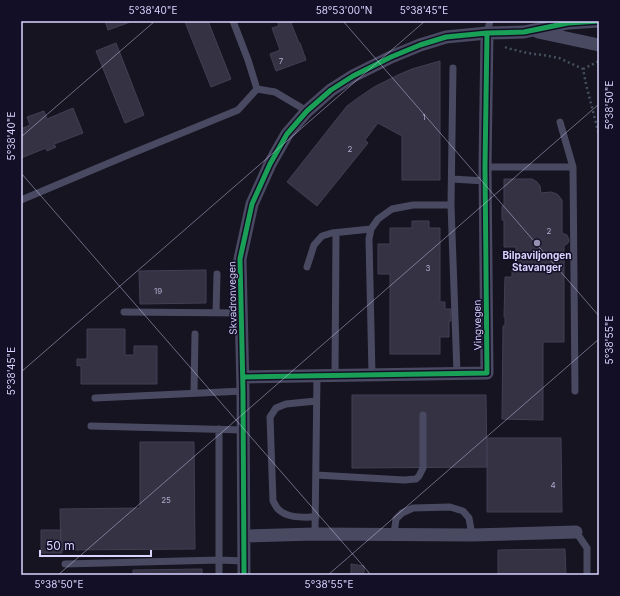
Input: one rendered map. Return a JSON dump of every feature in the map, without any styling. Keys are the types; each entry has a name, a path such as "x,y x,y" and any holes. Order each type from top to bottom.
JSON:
{"street":[{"name":"Skvadronvegen","path":"532,31 568,23 599,21"},
{"name":"Skvadronvegen","path":"244,575 243,377 240,259 252,204 270,164 287,134 308,111 331,90 352,76 391,57 420,45 446,37 488,27 532,31 599,45"},
{"name":"Vingvegen","path":"243,377 487,373 485,167 488,27"},
{"path":"244,536 315,534 472,535 576,532"}],"lane":[{"path":"233,21 257,89"},
{"path":"453,68 451,205 457,373"},
{"path":"257,89 275,92 308,111"},
{"path":"21,200 238,110 257,89"},
{"path":"560,122 573,166 575,391"},
{"path":"485,167 573,166"},
{"path":"452,179 485,180"},
{"path":"372,374 369,239 371,229 378,219 392,209 413,205 451,205"},
{"path":"307,266 314,245 322,236 332,233 371,229"},
{"path":"335,375 336,233"},
{"path":"216,313 217,274"},
{"path":"124,312 242,313"},
{"path":"194,394 195,334"},
{"path":"315,534 317,376"},
{"path":"95,398 243,391"},
{"path":"316,401 286,404 276,408 270,417 273,501 278,509 284,513 293,516 316,516"},
{"path":"316,475 404,480 416,479 420,476 423,468 423,415"},
{"path":"91,426 243,430"},
{"path":"219,429 219,575"},
{"path":"394,534 396,519 402,513 413,508 450,507 463,511 469,518 472,535"},
{"path":"576,532 587,548 587,575"},
{"path":"65,564 244,560"}],"path":[{"path":"488,27 507,48 559,58 583,69"},
{"path":"583,69 599,61"},
{"path":"583,69 599,135"}],"building":[{"path":"105,21 133,21 108,30"},
{"path":"185,21 208,21 231,79 211,87"},
{"path":"277,21 294,22 291,23 306,60 276,71 270,54 280,50 272,28 279,26"},
{"path":"116,43 144,115 125,123 96,51"},
{"path":"440,61 440,180 402,180 402,136 378,123 365,140 368,143 317,206 287,182 347,106 374,87 398,75 412,69"},
{"path":"73,108 83,133 54,144 56,147 47,151 46,148 21,158 21,129 30,125 27,117 44,111 47,119"},
{"path":"504,179 532,179 540,186 541,193 551,192 557,194 562,200 562,233 567,235 569,240 564,246 564,342 543,342 543,420 502,419 505,277 512,277 512,271 516,271 516,247 504,247 504,220 502,220 502,206 504,206"},
{"path":"412,221 429,221 429,228 440,228 440,302 445,302 445,309 451,309 451,321 449,321 449,337 440,337 440,354 390,354 390,274 378,274 378,244 390,244 390,228 412,228"},
{"path":"206,270 206,303 140,304 139,271"},
{"path":"87,329 125,329 125,355 134,355 134,346 157,346 157,384 81,384 81,365 77,366 77,359 87,359"},
{"path":"352,395 486,395 487,467 352,468"},
{"path":"487,438 561,438 562,512 487,512"},
{"path":"140,442 194,442 195,549 61,550 60,509 140,508"},
{"path":"41,530 61,530 62,553 41,553"},
{"path":"565,549 566,575 498,575 498,550"},
{"path":"351,564 364,566 364,575 351,575"},
{"path":"202,569 202,575 133,575 133,570"}],"cycle path":[{"path":"244,575 243,391 240,259 252,204 270,164 287,134 307,111 331,90 353,76 391,57 420,45 446,37 487,33 524,32 568,23 599,21"},
{"path":"243,377 487,373 485,167 487,33"}],"place":[{"name":"Bilpaviljongen Stavanger","path":"537,243"}]}
